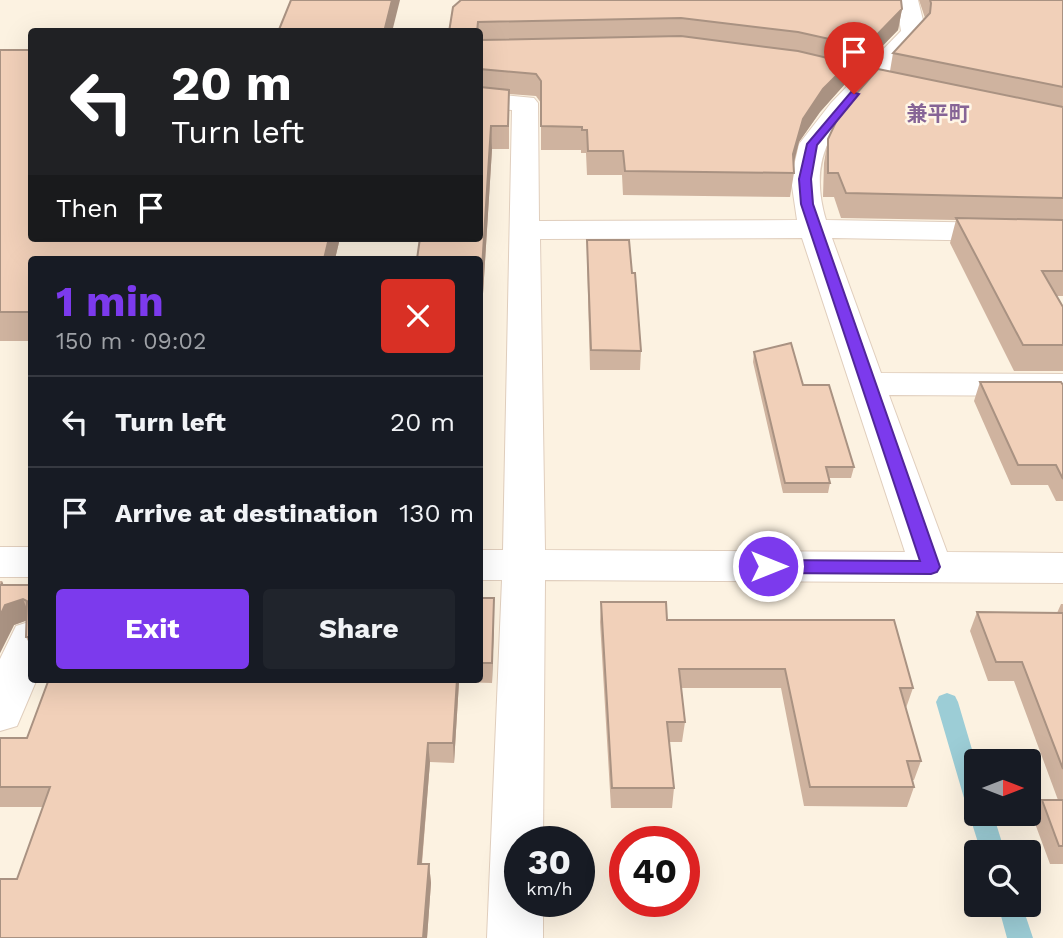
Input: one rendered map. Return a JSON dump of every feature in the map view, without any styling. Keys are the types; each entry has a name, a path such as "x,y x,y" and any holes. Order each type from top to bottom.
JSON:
{"street":[{"path":"907,0 914,24 912,33 840,108 812,144 805,179 807,204 814,229 931,567"},
{"path":"483,100 525,103 526,230 502,565 515,938"},
{"path":"526,230 814,229 1062,235"},
{"path":"868,384 1063,385"},
{"path":"0,562 28,562"},
{"path":"502,565 1063,568"},
{"path":"0,712 28,647"}],"building":[{"path":"291,0 392,0 385,28 280,28"},
{"path":"461,0 901,0 902,9 865,47 798,32 681,18 478,22 477,28 450,28 453,7"},
{"path":"930,0 1063,0 1063,87 893,53 930,13"},
{"path":"681,36 798,51 849,63 823,89 803,119 793,154 794,173 625,171 623,151 588,151 587,130 582,130 582,127 541,126 541,81 536,74 483,69 483,40"},
{"path":"0,50 28,50 28,242 328,242 325,256 28,256 28,312 0,312"},
{"path":"878,69 1063,107 1063,198 846,193 838,173 828,173 828,139 841,111"},
{"path":"483,87 509,90 508,126 491,126 483,256 417,256 419,242 483,242"},
{"path":"956,218 1063,220 1063,271 1042,271 1063,307 1063,345 1023,345"},
{"path":"587,240 629,240 632,273 635,273 641,351 591,350"},
{"path":"791,343 803,385 829,385 854,467 826,467 830,483 785,483 754,352"},
{"path":"980,382 1061,382 1063,479 1056,465 1018,465"},
{"path":"0,585 28,585 28,637 27,601 23,599 5,605 0,616"},
{"path":"483,598 494,598 492,663 483,663"},
{"path":"601,602 666,602 667,620 894,620 913,688 900,688 921,761 907,761 914,787 810,787 785,669 679,669 685,722 667,722 674,788 612,788"},
{"path":"977,612 1063,613 1063,769 1022,662 996,662"},
{"path":"48,683 457,683 453,743 428,743 418,864 429,864 423,938 0,938 0,879 17,879 50,787 0,787 0,738 27,738"},
{"path":"1042,800 1063,800 1063,846 1059,846"}],"waterway":[{"path":"947,702 964,758"},
{"path":"985,826 989,840"},
{"path":"1014,917 1020,938"}],"district":[{"name":"兼平町","path":"938,113"}],"route":[{"path":"768,566 931,567 807,204 805,179 812,144 854,94"}]}
